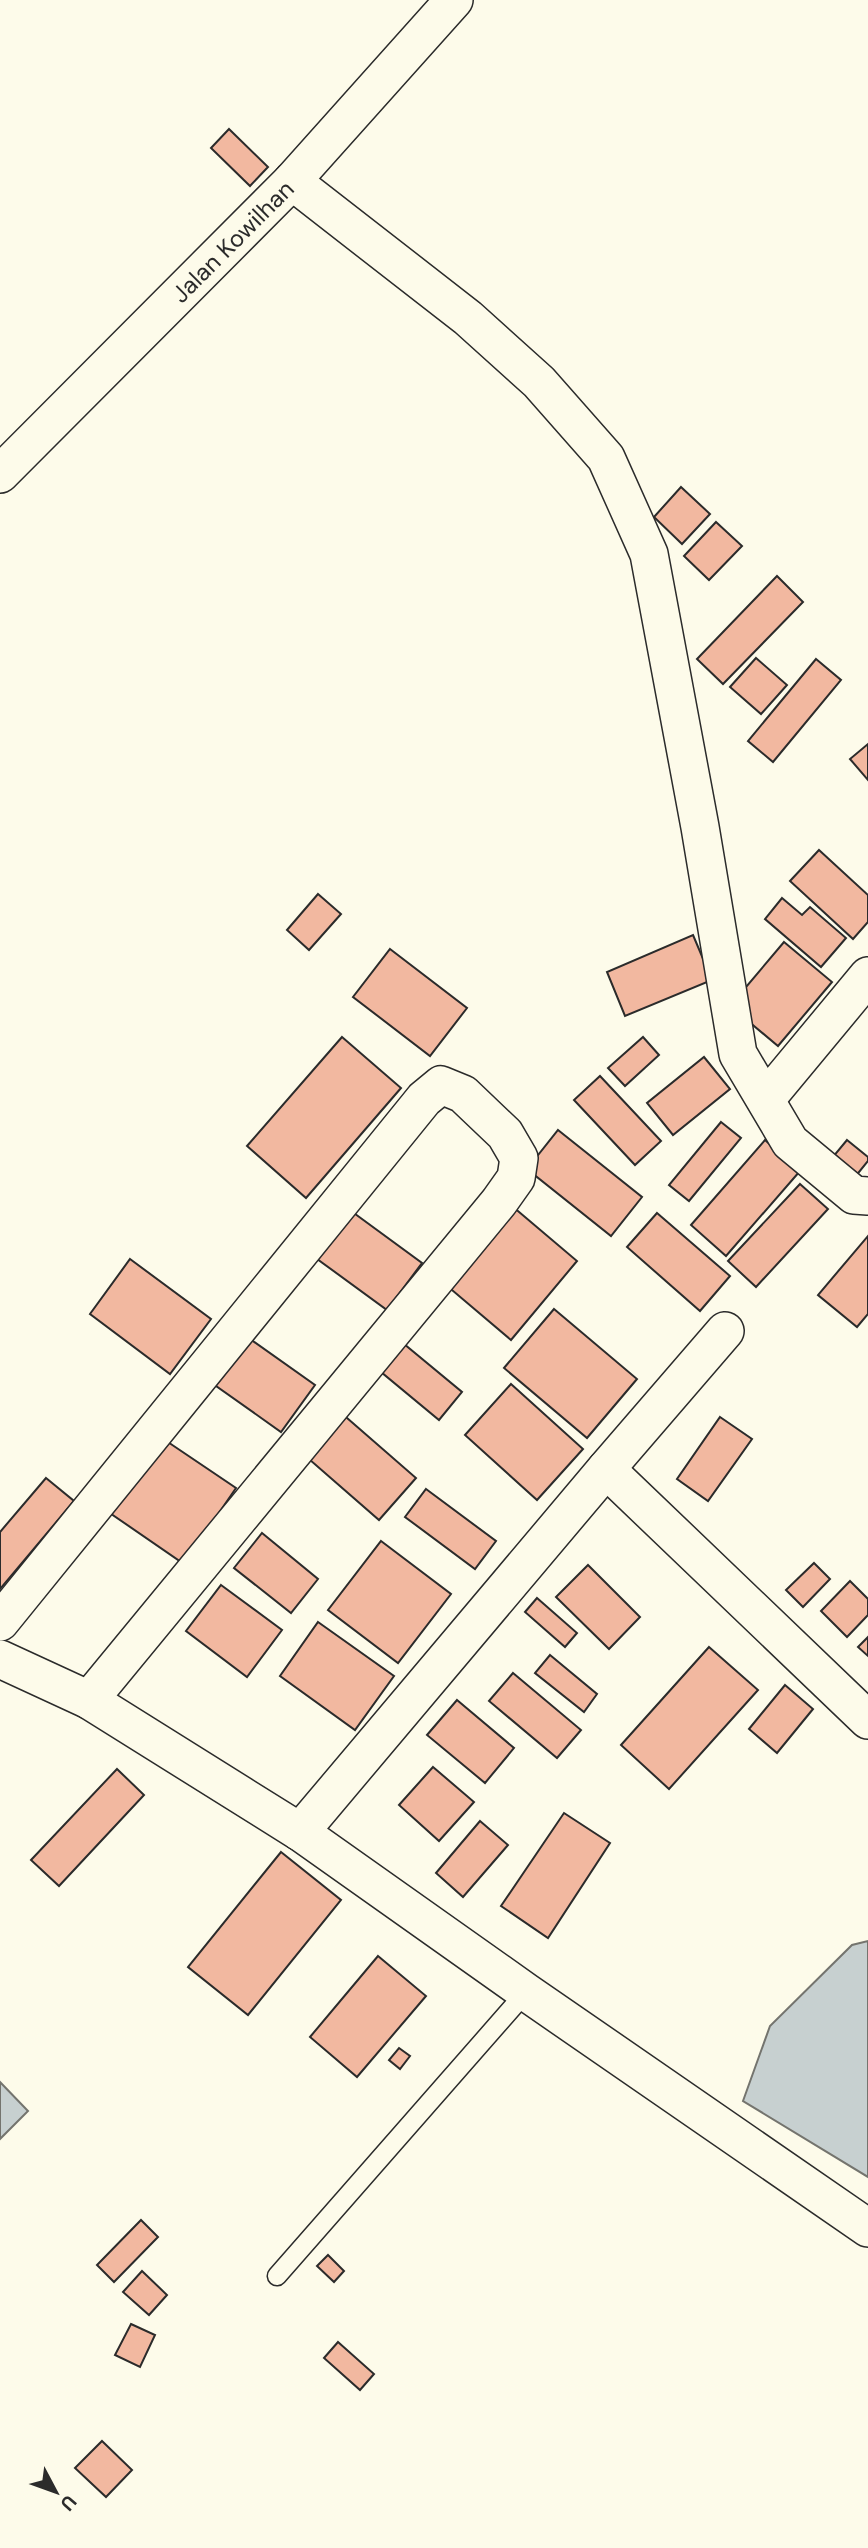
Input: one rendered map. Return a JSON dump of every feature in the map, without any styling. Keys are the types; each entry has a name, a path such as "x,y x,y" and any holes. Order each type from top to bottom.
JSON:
{"street":[{"name":"Jalan Kowilhan","path":"0,474 292,181 454,0"},
{"path":"292,181 468,318 539,382 607,458 649,554 700,827 738,1054 790,1142 854,1195 868,1196"},
{"path":"766,1098 868,976"},
{"path":"0,1622 424,1099 441,1086 463,1094 505,1133 519,1158 516,1178 89,1700"},
{"path":"300,1832 725,1331"},
{"path":"606,1469 868,1720"},
{"path":"0,1659 89,1700 300,1832 868,2228"}],"lane":[{"path":"277,2276 526,1992"}],"shaded area":[{"path":"868,1941 868,2177 743,2101 770,2026 852,1945"},
{"path":"0,2082 28,2111 0,2139"}],"building":[{"path":"229,129 268,167 250,186 211,148"},
{"path":"681,487 710,514 682,544 654,517"},
{"path":"716,522 742,546 709,580 684,556"},
{"path":"777,576 803,602 723,684 697,659"},
{"path":"756,658 787,685 761,714 730,687"},
{"path":"816,659 841,680 773,762 748,741"},
{"path":"868,744 868,780 850,759"},
{"path":"819,850 868,895 868,922 853,939 790,881"},
{"path":"318,894 341,914 309,950 287,930"},
{"path":"782,898 802,915 810,907 846,938 821,967 765,919"},
{"path":"693,935 712,980 625,1016 607,972"},
{"path":"784,942 832,982 778,1046 730,1006"},
{"path":"390,949 467,1008 430,1056 353,997"},
{"path":"342,1037 401,1088 306,1198 247,1146"},
{"path":"643,1037 659,1055 625,1086 608,1068"},
{"path":"704,1057 730,1089 673,1135 647,1103"},
{"path":"600,1076 661,1141 635,1165 574,1100"},
{"path":"721,1122 741,1138 689,1201 669,1185"},
{"path":"558,1130 642,1197 611,1236 527,1169"},
{"path":"765,1140 800,1171 726,1256 691,1225"},
{"path":"847,1140 868,1157 868,1161 855,1177 832,1158"},
{"path":"800,1184 828,1209 756,1287 728,1261"},
{"path":"512,1206 577,1261 511,1340 446,1285"},
{"path":"347,1208 422,1263 387,1310 313,1256"},
{"path":"657,1213 730,1276 700,1311 627,1247"},
{"path":"868,1236 868,1314 857,1327 818,1295"},
{"path":"130,1259 211,1319 170,1374 90,1314"},
{"path":"554,1309 637,1379 587,1438 504,1368"},
{"path":"243,1334 315,1385 281,1432 209,1381"},
{"path":"392,1334 462,1392 439,1420 369,1362"},
{"path":"511,1384 583,1449 537,1500 465,1435"},
{"path":"339,1411 416,1478 379,1520 302,1453"},
{"path":"720,1417 752,1439 708,1501 677,1479"},
{"path":"156,1434 236,1488 184,1564 104,1509"},
{"path":"46,1478 74,1501 0,1589 0,1532"},
{"path":"426,1489 496,1541 475,1569 405,1517"},
{"path":"262,1533 318,1579 291,1613 234,1568"},
{"path":"381,1541 451,1594 398,1663 328,1610"},
{"path":"814,1563 830,1579 803,1607 786,1590"},
{"path":"588,1565 640,1617 609,1649 556,1597"},
{"path":"850,1581 868,1599 868,1615 847,1637 821,1611"},
{"path":"221,1585 282,1630 247,1677 186,1631"},
{"path":"537,1598 577,1633 565,1647 525,1612"},
{"path":"318,1622 394,1676 355,1730 280,1676"},
{"path":"868,1637 868,1656 858,1647"},
{"path":"709,1647 758,1690 669,1789 621,1745"},
{"path":"550,1655 597,1694 584,1712 535,1673"},
{"path":"513,1673 581,1730 557,1758 489,1701"},
{"path":"785,1685 813,1709 777,1753 749,1729"},
{"path":"457,1700 514,1748 485,1783 427,1735"},
{"path":"433,1767 474,1802 439,1841 399,1805"},
{"path":"117,1769 144,1795 59,1886 31,1860"},
{"path":"564,1813 610,1843 548,1938 501,1906"},
{"path":"480,1821 508,1845 463,1897 436,1873"},
{"path":"281,1852 341,1900 248,2015 188,1967"},
{"path":"378,1956 426,1996 357,2077 310,2037"},
{"path":"399,2048 410,2056 400,2069 389,2060"},
{"path":"141,2220 158,2237 114,2282 97,2265"},
{"path":"328,2255 344,2271 334,2282 317,2266"},
{"path":"142,2271 167,2295 149,2315 123,2292"},
{"path":"131,2324 155,2335 140,2367 115,2355"},
{"path":"338,2342 374,2374 360,2390 324,2358"},
{"path":"102,2441 132,2470 106,2497 75,2468"}]}
